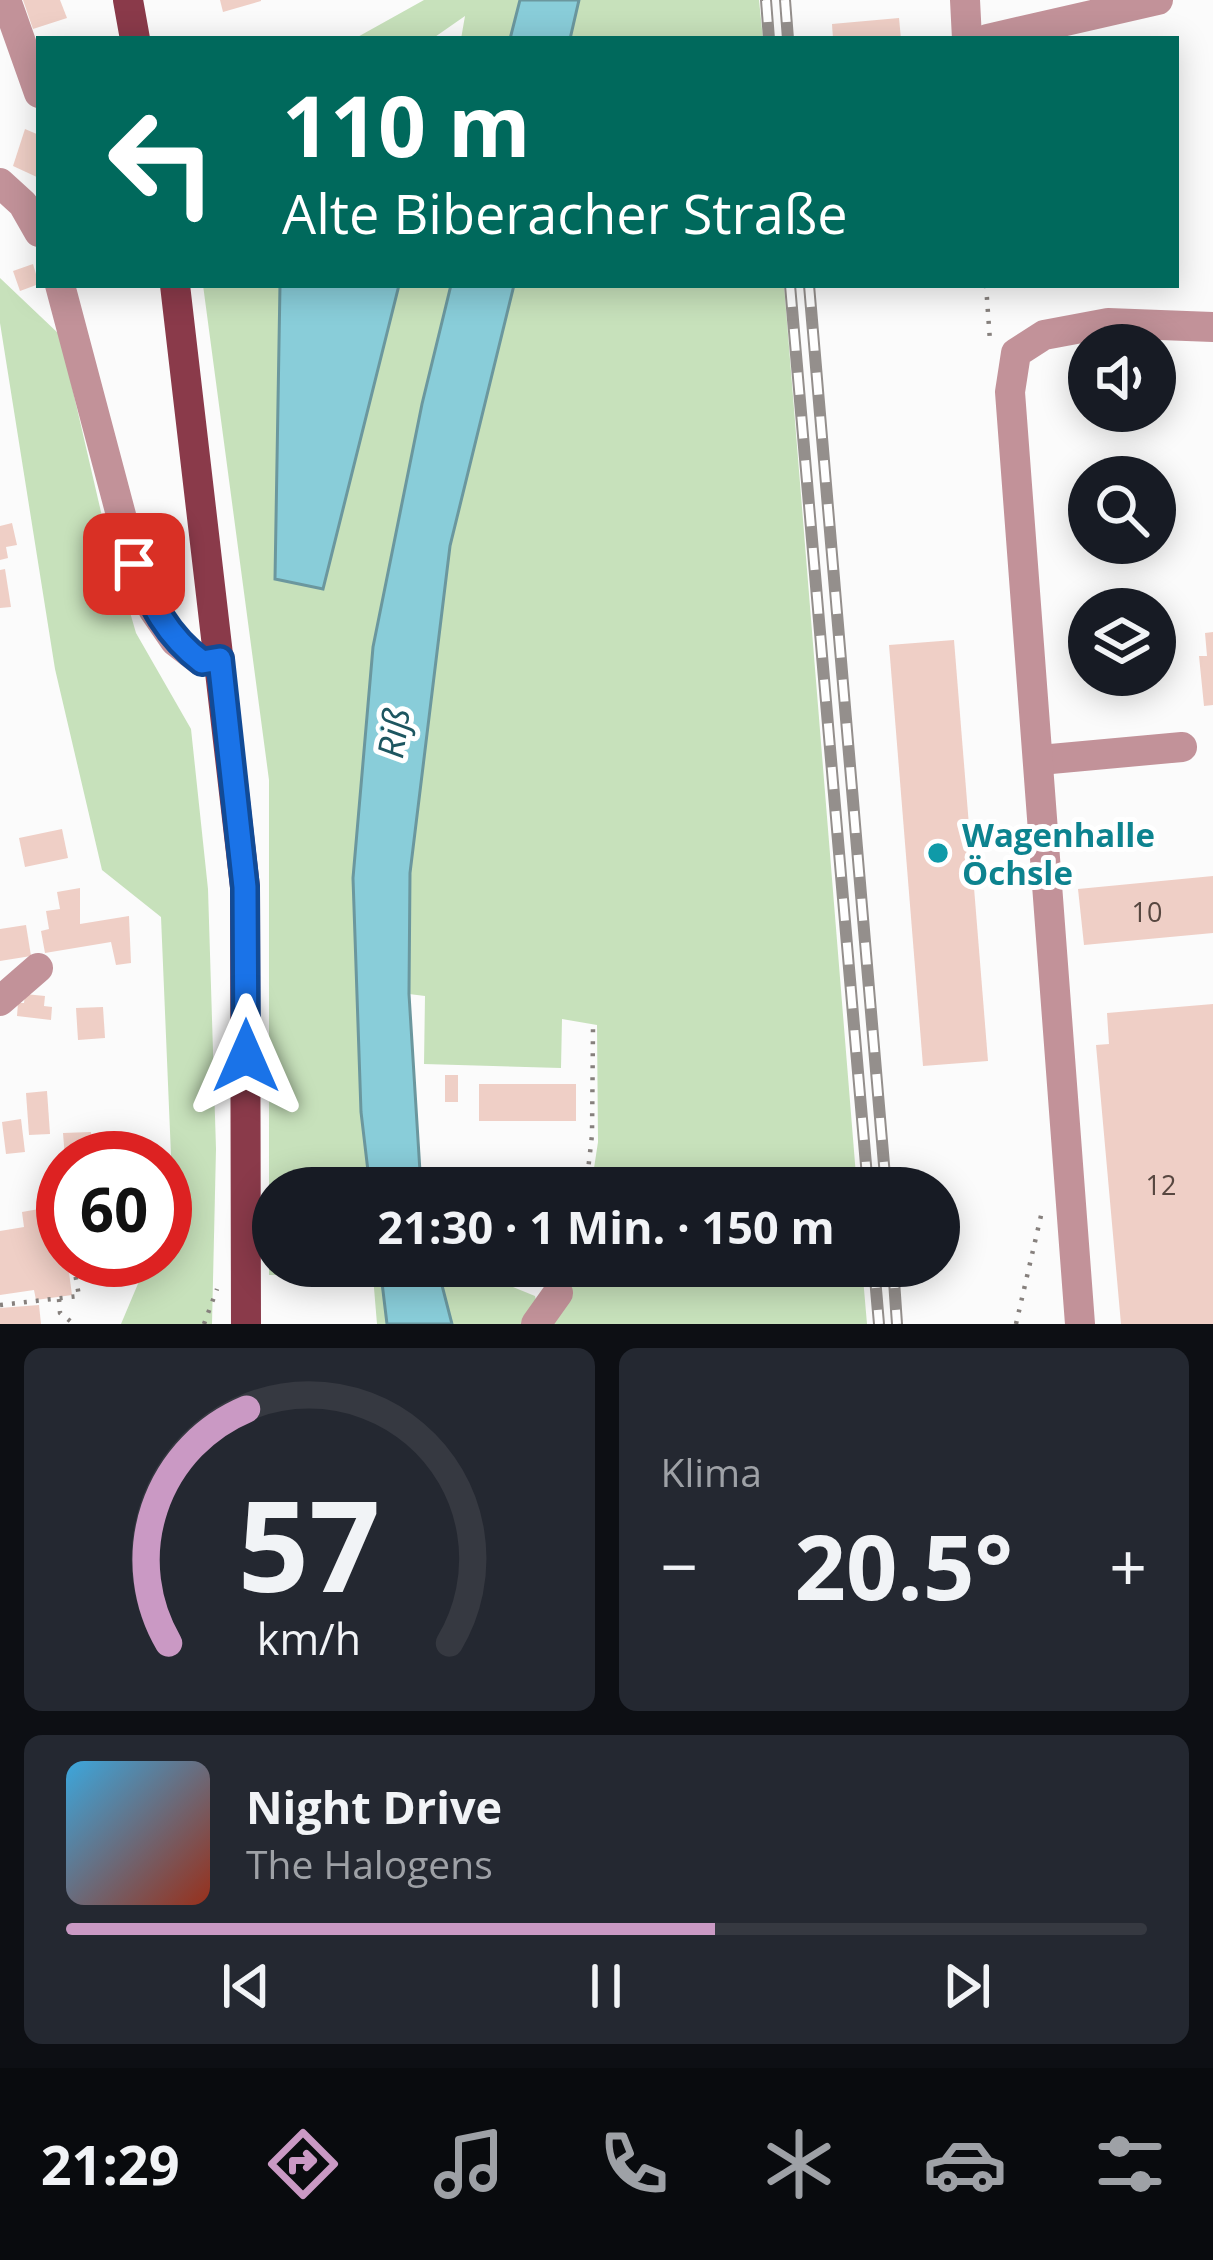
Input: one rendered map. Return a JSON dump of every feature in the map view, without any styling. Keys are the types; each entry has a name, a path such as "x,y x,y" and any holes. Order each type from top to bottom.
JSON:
{"main road":[{"path":"128,0 134,36"},
{"path":"176,288 245,887 246,1324"}],"street":[{"path":"7,0 36,84"},
{"path":"964,0 967,36"},
{"path":"1000,36 1158,0"},
{"path":"0,183 23,204 36,227"},
{"path":"61,288 134,564 153,609 175,641 202,662 220,659"},
{"path":"1080,1324 1010,392 1016,353 1044,334 1108,323 1213,327"},
{"path":"1040,760 1182,747"},
{"path":"0,1001 38,968"},
{"path":"536,1324 558,1293"}],"path":[{"path":"588,1167 593,1029"},
{"path":"1016,1324 1046,1193"},
{"path":"0,1305 79,1296 77,1287"},
{"path":"58,1299 60,1313 74,1324"}],"green space":[{"path":"424,0 520,0 511,36 462,36 465,16 436,36 359,36"},
{"path":"579,0 759,0 763,36 571,36"},
{"path":"0,278 60,335 101,512 136,633 191,729 208,889 216,1149 212,1324 121,1324 137,1287 192,1287 192,1131 170,1131 161,917 102,870 55,669 0,323"},
{"path":"203,288 280,288 275,578 322,589 398,288 450,288 422,404 353,878 361,1112 368,1167 269,1167 269,780"},
{"path":"513,288 784,288 855,1167 594,1167 597,1025 562,1019 561,1068 424,1064 425,996 409,994 410,873 450,546"},
{"path":"374,1287 383,1287 387,1324 377,1324"},
{"path":"443,1287 513,1287 535,1296 538,1309 529,1324 452,1324"},
{"path":"572,1287 864,1287 867,1324 547,1324"}],"water":[{"path":"520,0 579,0 571,36 511,36"},
{"path":"280,288 398,288 323,589 275,579"},
{"name":"Riß","path":"450,288 513,288 450,546 410,873 409,994 420,1167 368,1167 361,1112 353,878 373,647"},
{"path":"383,1287 442,1287 452,1324 387,1324"}],"building":[{"path":"23,0 60,0 67,18 33,29"},
{"path":"220,0 261,0 261,1 223,12"},
{"path":"899,18 901,36 833,36 832,24"},
{"path":"25,129 36,134 36,177 13,166"},
{"path":"33,264 36,285 20,291 13,271"},
{"path":"12,523 17,545 6,547 8,558 0,560 0,526"},
{"path":"5,569 11,607 0,608 0,570"},
{"path":"1213,632 1213,705 1204,706 1199,656 1207,656 1205,633"},
{"name":"Wagenhalle Öchsle","path":"954,640 988,1061 923,1066 889,645"},
{"path":"62,829 68,858 25,867 19,838"},
{"path":"1213,876 1213,933 1084,945 1078,889"},
{"path":"80,888 80,924 129,916 131,963 116,965 111,942 45,953 41,931 49,929 46,911 60,909 57,892"},
{"path":"26,925 31,956 0,961 0,929"},
{"path":"25,994 45,996 44,1006 52,1007 51,1020 17,1016"},
{"path":"1213,1004 1213,1324 1121,1324 1096,1045 1109,1044 1107,1013"},
{"path":"103,1007 105,1038 78,1040 76,1008"},
{"path":"445,1075 458,1075 458,1102 445,1102"},
{"path":"479,1084 576,1084 576,1121 479,1121"},
{"path":"47,1091 50,1131 29,1135 26,1093"},
{"path":"21,1119 25,1152 6,1154 2,1122"},
{"path":"36,1210 36,1287 71,1287 72,1295 36,1300 34,1290 0,1295 0,1231 24,1227 22,1212"},
{"path":"39,1305 41,1324 0,1324 0,1308"}],"railway":[{"path":"766,0 769,36"},
{"path":"785,0 788,36"},
{"path":"790,288 866,1167"},
{"path":"809,288 884,1167"},
{"path":"876,1287 879,1324"},
{"path":"894,1287 897,1324"}],"place":[{"name":"Wagenhalle Öchsle","path":"938,853"}],"route":[{"path":"134,564 153,609 175,641 202,662 220,659 245,887 246,1056"}]}
